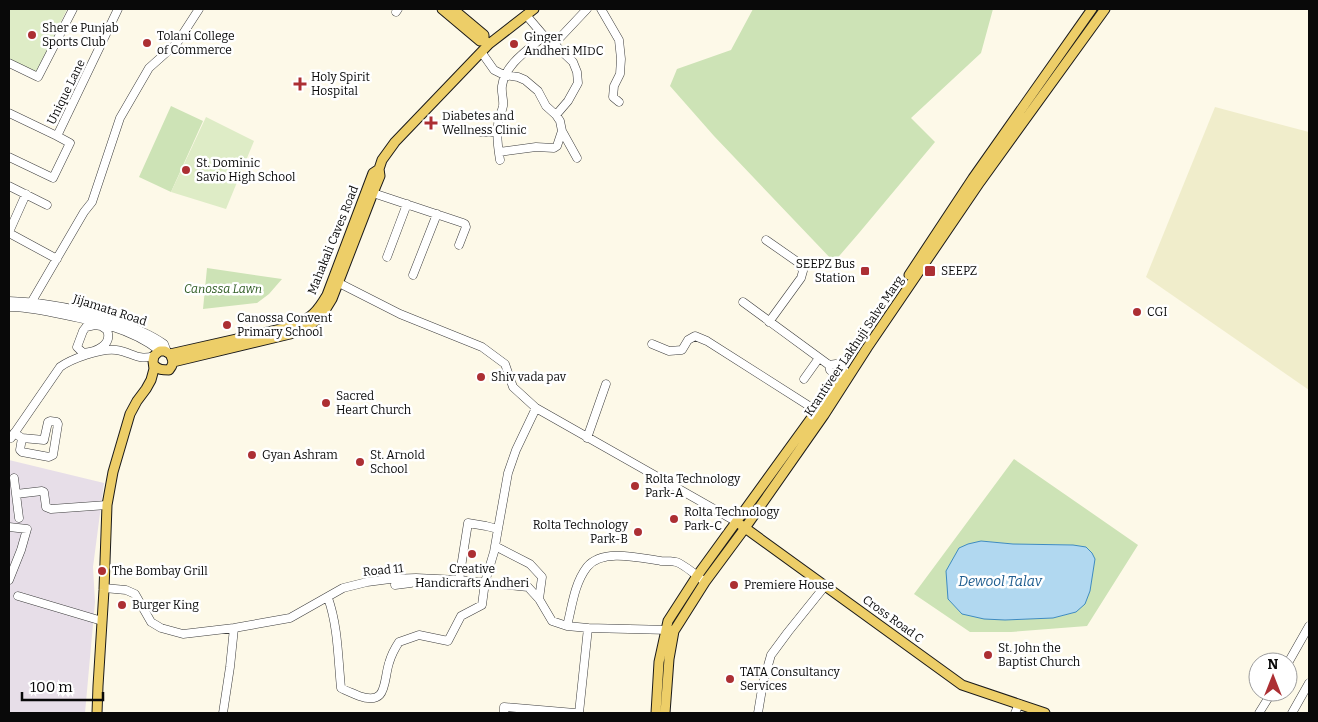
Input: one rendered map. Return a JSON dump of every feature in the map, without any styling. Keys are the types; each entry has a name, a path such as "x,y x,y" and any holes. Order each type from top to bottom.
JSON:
{"main road":[{"path":"442,9 480,41 486,42 484,34 452,9"},
{"name":"Mahakali Caves Road","path":"164,360 290,334 305,328 321,317 339,283 370,192 373,173 379,170 382,160 395,142 482,52 486,42 534,9"},
{"name":"Krantiveer Lakhuji Salve Marg","path":"656,713 660,656 670,630 701,579 737,522 843,375 1092,9"},
{"name":"Krantiveer Lakhuji Salve Marg","path":"701,579 745,528 824,415 977,180 1105,9"},
{"name":"Mahakali Caves Road","path":"164,360 294,326 312,316 327,295 370,192"},
{"path":"98,711 107,504 113,472 130,414 151,380 156,377 164,360"},
{"name":"Cross Road C","path":"737,522 962,684 1017,709 1045,713"},
{"name":"Krantiveer Lakhuji Salve Marg","path":"665,713 670,630"}],"street":[{"path":"9,63 38,77 73,9"},
{"name":"Unique Lane","path":"9,113 57,136 118,9"},
{"path":"29,305 84,212 92,202 120,118 149,68 177,43 199,9"},
{"path":"554,44 587,9"},
{"path":"601,9 618,40 621,59 620,74 614,86 613,97 618,102"},
{"path":"526,15 544,36 573,62 577,72 578,83 568,101 556,115"},
{"path":"544,36 518,58 504,75 502,88 503,105 498,124 500,156 510,149 554,148 557,146 562,131"},
{"path":"482,52 494,70 504,75 525,80 538,91 546,106 560,121 562,131 576,158"},
{"path":"481,132 498,132"},
{"path":"9,157 53,178 70,143 57,136"},
{"path":"9,186 47,205"},
{"path":"370,192 465,224 466,227 459,245"},
{"path":"26,194 9,232 57,259"},
{"path":"387,257 407,204"},
{"path":"414,275 437,214"},
{"path":"766,240 799,262 803,271 801,278 769,322"},
{"path":"339,283 400,314 482,347 505,364 513,387 536,408 737,522"},
{"name":"Jijamata Road","path":"9,301 83,318 126,332 152,344 164,360"},
{"path":"743,302 829,365 830,370 843,375"},
{"name":"Jijamata Road","path":"9,307 29,305 74,309 132,327 164,344 164,360"},
{"path":"22,438 20,450 22,452 49,457 53,455 57,422 50,420 48,422 44,440 13,436 66,362 103,349 109,336 107,330 101,325 86,327 78,347 80,351 87,353 103,349 114,349 146,358 164,360"},
{"path":"652,344 669,351 682,350 688,340 695,336 701,338 817,411"},
{"path":"804,379 820,358"},
{"path":"587,438 606,384"},
{"path":"328,598 340,661 342,689 366,698 377,697 382,692 389,663 399,642 419,635 448,641 462,616 483,604 485,584 495,546 508,473 516,450 536,408"},
{"path":"14,478 19,518"},
{"path":"16,494 42,491 44,492 46,507 51,508 107,504"},
{"path":"459,580 468,523 498,530"},
{"path":"9,527 27,529 9,580"},
{"path":"495,546 530,564 542,577 539,599"},
{"path":"567,626 576,587 587,567 597,560 610,556 627,556 676,562 701,579"},
{"name":"Road 11","path":"104,588 126,590 135,594 151,622 161,628 183,634 234,628 290,618 343,588 368,582 416,578 528,587 539,599 552,621 567,626 670,630"},
{"path":"395,585 409,583 485,584"},
{"path":"758,713 763,683 771,655 826,586"},
{"path":"18,596 102,621"},
{"path":"339,606 334,611 342,659 340,661"},
{"path":"1294,652 1309,626"},
{"path":"223,713 234,628"},
{"path":"504,713 504,707 577,713 588,628"},
{"path":"1292,713 1309,683"},
{"path":"1260,713 1266,702"}],"shaded area":[{"path":"1215,107 1309,132 1309,390 1146,277"},
{"path":"9,460 104,483 93,567 95,602 85,713 9,713"}],"green space":[{"name":"Sher e Punjab Sports Club","path":"9,9 67,9 36,74 9,61"},
{"path":"753,9 993,9 981,53 911,118 935,142 834,262 714,136 670,86 677,69 731,50"},
{"path":"171,106 203,121 171,192 139,177"},
{"path":"206,117 254,141 226,209 171,192"},
{"name":"Canossa Lawn","path":"207,268 282,279 269,294 257,303 203,309"},
{"path":"1014,459 1138,545 1087,626 1011,632 970,632 914,594","holes":["981,541 1013,544 1073,545 1076,612 1053,618 1005,620"]}],"water":[{"name":"Dewool Talav","path":"981,541 1086,547 1095,559 1090,591 1085,604 1076,612 1053,618 1005,620 984,619 962,614 948,599 946,571 959,548"}],"place":[{"name":"Sher e Punjab Sports Club","path":"32,35"},
{"name":"Tolani College of Commerce","path":"147,43"},
{"name":"Ginger Andheri MIDC","path":"514,44"},
{"name":"Holy Spirit Hospital","path":"300,84"},
{"name":"Diabetes and Wellness Clinic","path":"431,123"},
{"name":"St. Dominic Savio High School","path":"186,170"},
{"name":"SEEPZ Bus Station","path":"865,271"},
{"name":"SEEPZ","path":"930,271"},
{"name":"CGI","path":"1137,312"},
{"name":"Canossa Convent Primary School","path":"227,325"},
{"name":"Shiv vada pav","path":"481,377"},
{"name":"Sacred Heart Church","path":"326,403"},
{"name":"Gyan Ashram","path":"252,455"},
{"name":"St. Arnold School","path":"360,462"},
{"name":"Rolta Technology Park-A","path":"635,486"},
{"name":"Rolta Technology Park-C","path":"674,519"},
{"name":"Rolta Technology Park-B","path":"638,532"},
{"name":"Creative Handicrafts Andheri","path":"472,554"},
{"name":"The Bombay Grill","path":"102,571"},
{"name":"Premiere House","path":"734,585"},
{"name":"Burger King","path":"122,605"},
{"name":"St. John the Baptist Church","path":"988,655"},
{"name":"TATA Consultancy Services","path":"730,679"}]}
